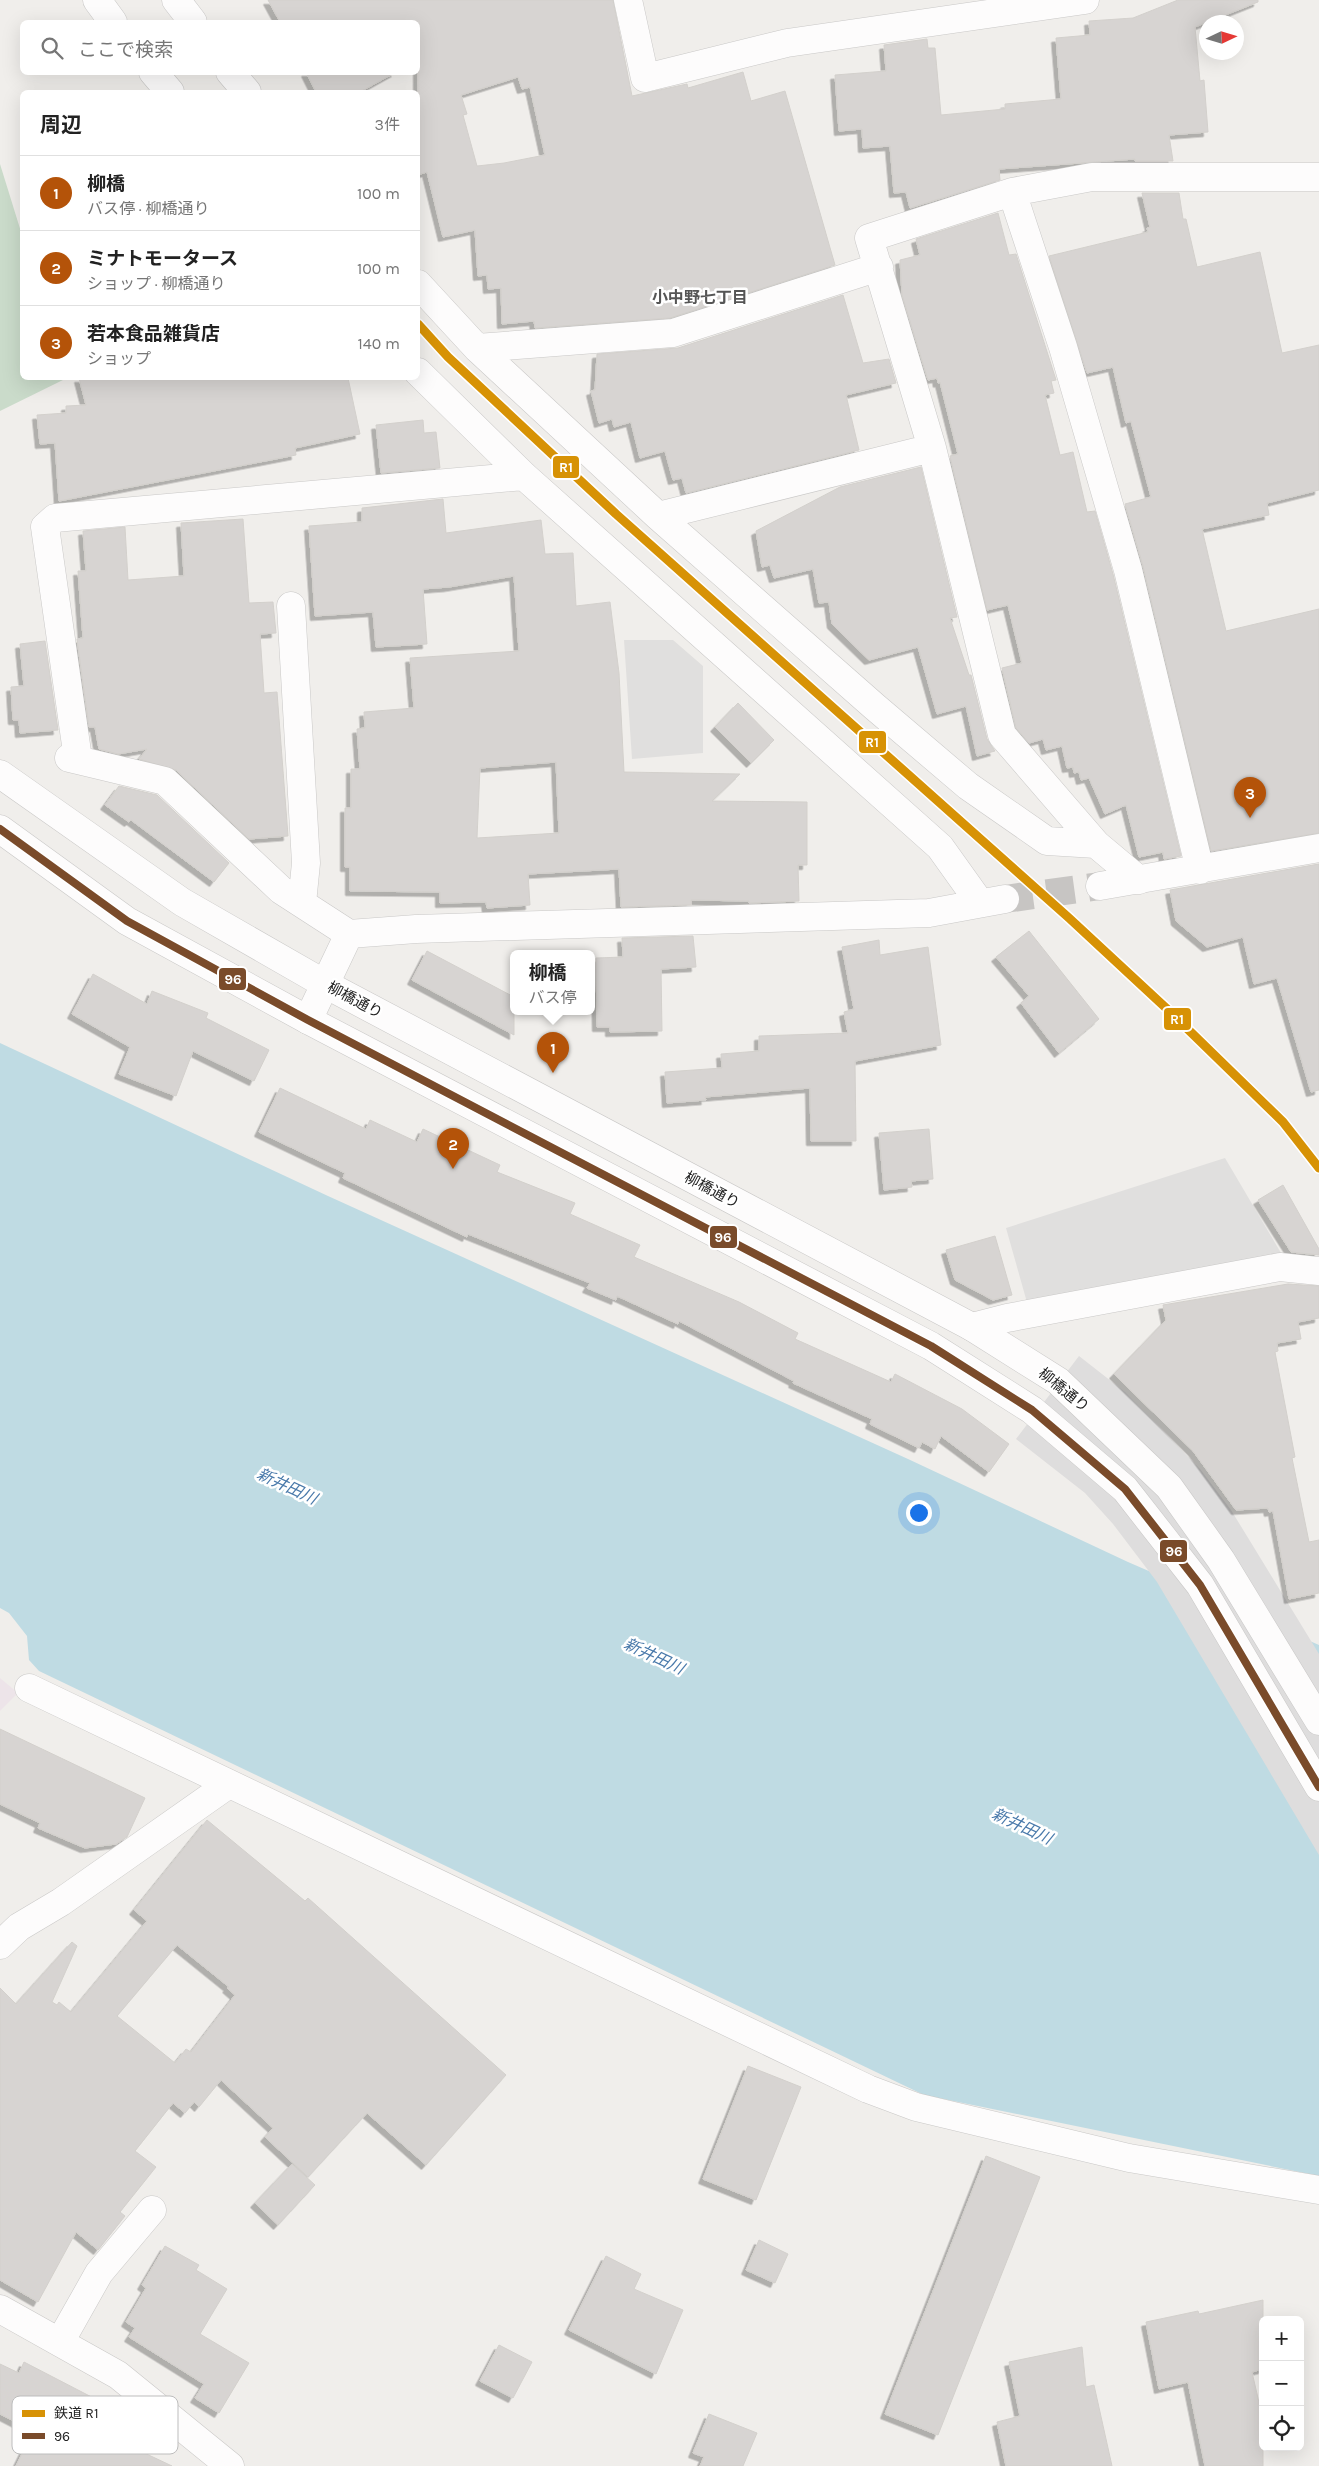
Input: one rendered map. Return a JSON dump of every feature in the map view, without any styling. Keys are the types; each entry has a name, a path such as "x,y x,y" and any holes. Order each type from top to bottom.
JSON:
{"street":[{"path":"96,0 111,20"},
{"path":"176,0 191,20"},
{"path":"628,0 645,78 787,43 1085,0"},
{"path":"156,75 168,90"},
{"path":"233,75 245,90"},
{"path":"1139,880 1096,844 1002,734 932,448 869,238 1012,192 1092,177 1319,177"},
{"path":"1012,192 1063,347 1128,570 1200,870"},
{"path":"477,348 673,333 879,268"},
{"path":"420,286 477,348 658,516 875,708 968,786 1046,842 1096,844"},
{"path":"420,374 524,476 940,847 992,901 929,912 426,929 349,934 281,890 165,781 73,759 45,528 55,518 524,476"},
{"path":"658,516 932,448"},
{"path":"291,606 306,863 302,903"},
{"name":"柳橋通り","path":"0,774 182,902 326,984 972,1327 1058,1381 1169,1487 1221,1560 1319,1720"},
{"path":"0,829 127,921 308,1020 931,1346 1032,1410 1125,1489 1200,1585 1319,1787"},
{"path":"1100,886 1319,848"},
{"path":"308,1020 349,934"},
{"path":"972,1327 1007,1318 1280,1267 1319,1271"},
{"path":"29,1688 868,2089 916,2107 1129,2158 1319,2190"},
{"path":"0,1945 19,1927 61,1902 229,1784"},
{"path":"60,2342 99,2273 152,2210"},
{"path":"0,2309 118,2376 143,2396"},
{"path":"178,2424 230,2466"}],"shaded area":[{"path":"624,640 673,640 703,666 703,753 632,759"},
{"path":"1225,1158 1281,1253 1028,1306 1006,1228"},
{"path":"0,1678 18,1693 0,1711"}],"green space":[{"path":"0,164 20,229 20,380 63,380 0,411"}],"water":[{"name":"新井田川","path":"0,1043 328,1196 908,1459 1128,1562 1319,1645 1319,2176 924,2095 39,1671 29,1660 27,1636 9,1613 0,1608"}],"pier":[{"path":"1079,1356 1125,1392 1200,1469 1231,1510 1319,1654 1319,1855 1157,1582 1113,1524 1085,1493 1016,1439"}],"building":[{"path":"268,0 613,0 632,96 687,84 688,88 743,72 751,101 785,91 835,265 670,318 535,328 534,321 502,324 501,288 488,289 487,275 478,276 475,230 443,237 427,172 420,174 420,90 418,90 418,75 420,75 420,20 279,20","holes":["518,77 522,89 530,87 545,155 477,166 463,115 467,114 461,95"]},
{"path":"1178,0 1258,0 1258,2 1225,15 1199,15 1199,25 1195,27 1200,81 1204,80 1208,132 1169,135 1173,161 1135,161 1135,159 999,169 1000,180 910,208 906,192 894,193 890,146 863,148 862,129 839,131 835,75 886,71 884,45 927,39 928,48 935,48 941,115 1005,109 1005,104 1061,99 1056,38 1090,35 1089,21 1133,18"},
{"path":"308,75 391,75 364,90 315,90"},
{"path":"1142,193 1179,193 1183,219 1186,219 1197,267 1260,252 1282,353 1319,345 1319,490 1267,503 1269,515 1202,529 1226,631 1319,609 1319,833 1211,851 1143,566 1125,504 1151,497 1131,421 1126,423 1113,367 1087,373 1049,256 1148,232 1147,228 1150,227"},
{"path":"998,213 1009,255 1016,254 1056,380 1051,381 1054,393 1045,395 1060,455 1073,452 1087,512 1095,511 1113,574 1181,856 1164,859 1163,852 1139,857 1126,805 1105,814 1089,778 1081,780 1079,772 1074,773 1073,767 1067,768 1062,746 1046,750 1043,739 1029,743 1016,728 1002,668 1022,663 1008,605 987,610 950,456 958,454 940,382 938,383 937,378 928,380 902,295 900,260 920,255 916,239"},
{"path":"843,295 863,363 889,359 896,383 846,395 859,450 686,493 682,478 673,480 665,451 640,458 631,422 614,427 612,419 599,423 591,391 595,390 597,354 678,348"},
{"path":"80,380 348,380 360,434 295,448 296,455 59,501 55,443 40,444 37,415 66,413 66,406 86,405"},
{"path":"423,420 424,433 436,432 440,468 381,473 376,425"},
{"path":"921,467 957,617 950,618 969,675 971,675 987,739 995,751 977,756 966,706 937,714 918,647 869,660 832,624 829,602 819,603 813,569 774,578 770,565 762,567 756,531 840,487"},
{"path":"443,499 446,533 541,520 545,554 573,553 576,606 610,602 619,673 624,772 740,774 712,801 807,802 807,865 798,865 799,901 749,903 749,901 691,900 691,905 621,907 619,869 528,874 530,905 487,908 486,902 440,903 440,892 350,891 350,867 345,867 345,808 351,808 351,769 360,769 357,729 365,728 364,712 414,708 410,658 519,651 514,576 449,587 423,589 427,644 376,647 373,612 315,616 309,526 362,522 362,508","holes":["556,762 559,833 477,838 480,768"]},
{"path":"243,519 249,603 273,602 276,633 260,634 264,693 277,692 288,836 249,839 176,770 139,759 147,749 118,754 99,749 95,727 89,727 77,639 83,638 78,571 86,571 83,531 125,527 128,580 184,576 181,523"},
{"path":"45,641 58,730 20,733 19,720 13,720 11,687 24,686 20,644"},
{"path":"738,703 774,740 751,763 715,727"},
{"path":"119,786 157,795 229,863 214,882 131,820 129,822 105,805"},
{"path":"1319,864 1319,1090 1311,1092 1277,978 1254,984 1243,937 1207,947 1176,921 1170,890"},
{"path":"1029,931 1099,1019 1059,1053 1021,1003 1029,996 996,957"},
{"path":"693,936 696,967 661,969 662,1031 610,1032 610,1027 597,1027 596,958 623,957 622,938"},
{"path":"879,940 880,955 928,947 941,1045 855,1061 856,1141 811,1141 810,1088 705,1097 706,1100 667,1103 665,1072 722,1068 721,1054 759,1051 759,1036 848,1033 844,1012 854,1009 842,947"},
{"path":"427,951 510,995 510,1015 514,1015 514,1035 412,980"},
{"path":"93,974 147,1004 152,991 208,1013 206,1018 269,1050 254,1081 193,1051 176,1096 119,1074 130,1047 72,1014"},
{"path":"280,1088 366,1129 370,1120 417,1142 423,1129 500,1165 497,1172 575,1203 570,1214 640,1245 634,1257 739,1302 798,1333 795,1339 891,1382 895,1374 962,1409 1009,1444 989,1472 941,1436 935,1449 922,1442 919,1448 870,1424 872,1419 793,1383 794,1381 679,1321 678,1324 617,1296 616,1300 587,1288 590,1283 468,1234 467,1237 343,1178 345,1173 259,1132"},
{"path":"929,1129 933,1179 911,1181 912,1187 884,1190 879,1133"},
{"path":"1283,1185 1319,1249 1319,1255 1291,1252 1258,1200"},
{"path":"995,1236 1012,1295 993,1300 955,1280 946,1250"},
{"path":"1288,1284 1319,1286 1319,1318 1298,1322 1301,1339 1277,1343 1278,1351 1275,1352 1295,1457 1292,1458 1309,1542 1319,1540 1319,1593 1289,1599 1273,1511 1269,1512 1268,1508 1236,1510 1193,1451 1114,1374 1166,1320 1163,1305"},
{"path":"0,1729 145,1798 127,1837 116,1844 85,1848 38,1828 40,1823 0,1804"},
{"path":"207,1820 305,1901 308,1898 506,2075 426,2165 367,2113 308,2177 265,2137 273,2128 221,2080 199,2107 194,2102 185,2113 173,2103 135,2151 156,2167 120,2212 125,2216 98,2250 76,2232 38,2302 0,2280 0,1988 16,2004 72,1942 77,1946 52,2002 57,2005 59,2002 71,2012 147,1921 134,1910","holes":["177,1945 229,1987 227,1988 235,1995 191,2052 186,2049 175,2063 117,2016"]},
{"path":"748,2066 801,2087 756,2200 703,2179"},
{"path":"986,2156 1040,2177 938,2435 885,2414"},
{"path":"292,2164 315,2185 278,2225 255,2203"},
{"path":"759,2240 788,2254 775,2283 746,2270"},
{"path":"165,2246 199,2265 196,2270 227,2289 200,2334 249,2363 219,2413 195,2398 204,2384 129,2337 135,2328 126,2322 146,2288 142,2285"},
{"path":"606,2256 641,2274 634,2289 683,2310 656,2374 569,2330"},
{"path":"1263,2300 1263,2316 1259,2316 1259,2370 1252,2372 1259,2403 1259,2451 1263,2451 1263,2466 1205,2466 1188,2382 1159,2389 1146,2322 1198,2311 1199,2314"},
{"path":"499,2345 532,2362 513,2398 480,2381"},
{"path":"1082,2347 1086,2387 1094,2385 1112,2466 1006,2466 997,2422 1020,2416 1009,2362"},
{"path":"24,2362 90,2396 12,2396 12,2420 0,2414 0,2364 19,2373"},
{"path":"709,2414 757,2433 743,2466 700,2466 704,2457 693,2453"},
{"path":"22,2454 147,2454 172,2466 16,2466"}],"tunnel":[{"path":"1005,899 1100,886"}],"rail line":[{"name":"R1","path":"420,326 448,357 616,514 1069,918 1166,1008 1283,1122 1319,1168"}],"transit line":[{"name":"96","path":"0,829 127,921 308,1020 931,1346 1032,1410 1125,1489 1200,1585 1319,1787"}],"place":[{"name":"若本食品雑貨店","path":"1250,818"},
{"name":"柳橋","path":"553,1073"},
{"name":"ミナトモータース","path":"453,1169"}],"district":[{"name":"小中野七丁目","path":"700,297"}]}
